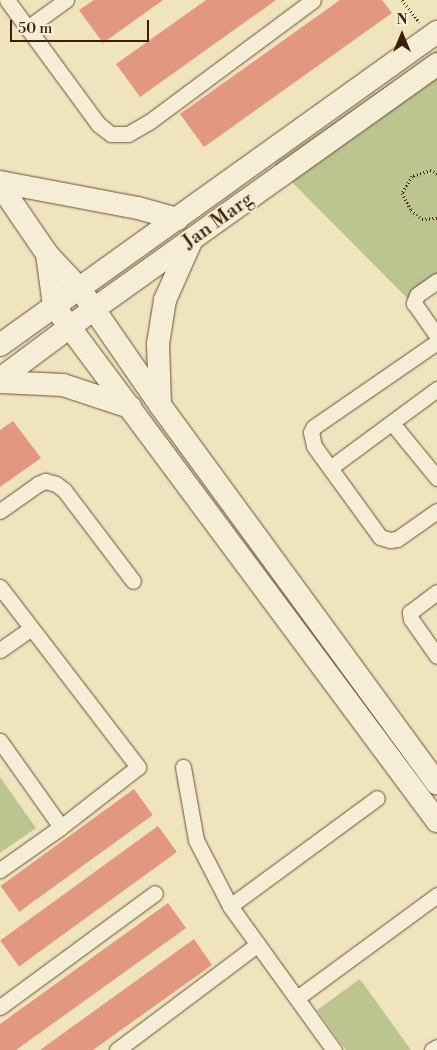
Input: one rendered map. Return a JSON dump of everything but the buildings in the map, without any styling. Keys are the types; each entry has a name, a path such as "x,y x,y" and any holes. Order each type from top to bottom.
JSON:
{"main road":[{"path":"0,345 434,34"},
{"name":"Jan Marg","path":"0,380 94,309 437,64"},
{"path":"0,183 138,208 177,218"},
{"path":"0,183 47,254 80,289 160,404 437,784"},
{"path":"160,404 158,344 165,300 192,240"},
{"path":"47,254 54,306 437,821"},
{"path":"0,380 63,384 130,407"}],"street":[{"path":"7,0 98,124 111,134 128,134 149,122 313,0"},
{"path":"27,28 66,0"},
{"path":"437,281 417,295 414,303 437,336"},
{"path":"437,342 314,427 311,432 314,446 380,537 384,539 397,539 437,511"},
{"path":"330,468 437,389"},
{"path":"392,423 437,478"},
{"path":"0,511 38,484 45,481 56,484 64,490 133,581"},
{"path":"0,587 30,629 138,767 61,827 0,870"},
{"path":"437,592 410,612 411,619 437,656"},
{"path":"0,650 30,629"},
{"path":"0,741 61,827"},
{"path":"183,767 196,840 230,906 334,1050"},
{"path":"230,906 377,798"},
{"path":"0,1007 156,893"},
{"path":"297,998 437,895"},
{"path":"117,1050 258,944"},
{"path":"432,1050 437,1047"}],"path":[{"path":"402,0 434,34"},
{"path":"437,174 431,170 412,176 402,193 411,210 422,220 437,218"}],"green space":[{"path":"437,50 437,290 415,306 274,164"},
{"path":"0,777 36,828 0,853"},
{"path":"360,979 411,1050 346,1050 317,1010"}]}
